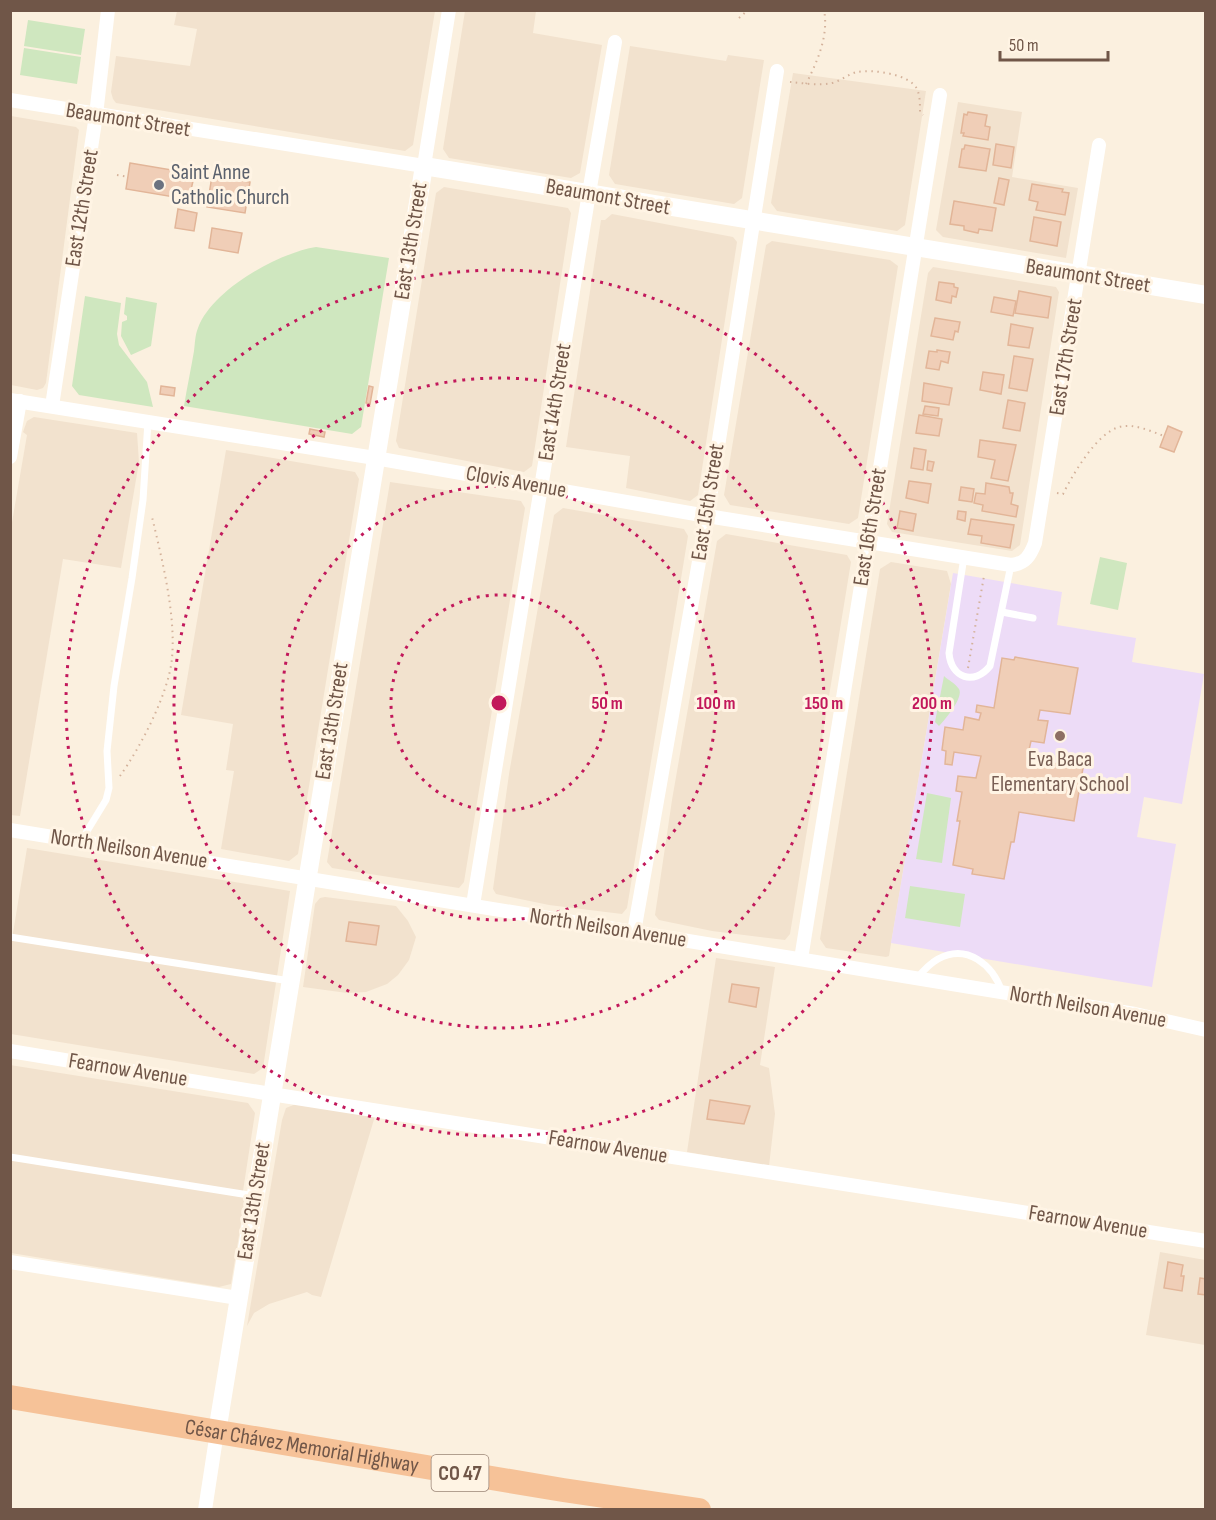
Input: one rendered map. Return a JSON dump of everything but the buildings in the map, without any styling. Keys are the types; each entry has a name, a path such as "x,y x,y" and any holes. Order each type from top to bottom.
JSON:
{"highway":[{"name":"César Chávez Memorial Highway","path":"10,1397 563,1490 699,1509"}],"street":[{"name":"East 12th Street","path":"52,406 96,114 108,10"},
{"name":"East 13th Street","path":"216,1432 449,10"},
{"name":"East 14th Street","path":"473,905 615,42"},
{"name":"East 15th Street","path":"634,932 707,516 776,76"},
{"name":"East 16th Street","path":"801,959 940,95"},
{"name":"Beaumont Street","path":"10,100 1206,295"},
{"name":"East 17th Street","path":"1016,565 1030,555 1035,543 1099,145"},
{"name":"Clovis Avenue","path":"15,400 375,458 707,516 1016,565"},
{"path":"10,457 15,400"},
{"name":"North Neilson Avenue","path":"10,830 1135,1014 1206,1030"},
{"name":"Fearnow Avenue","path":"10,1051 1206,1241"},
{"path":"10,1262 238,1298"},
{"path":"205,1509 216,1432"}],"lane":[{"path":"81,841 106,800 109,788 107,752 114,686 143,500 148,421"},
{"path":"964,557 949,653 951,665 955,671 967,677 978,676 990,666 1002,612 1016,565"},
{"path":"1002,612 1033,618"},
{"path":"10,937 290,981"},
{"path":"917,978 938,959 949,954 961,954 975,958 988,966 998,978 1002,992"},
{"path":"10,1157 255,1196"}],"path":[{"path":"739,18 748,10"},
{"path":"806,84 820,53 825,34 824,10"},
{"path":"776,76 806,84 831,84 856,72 890,73 905,79 916,87 920,97 920,112 935,124"},
{"path":"117,175 128,177"},
{"path":"1056,493 1062,494 1081,462 1111,431 1118,427 1133,426 1164,436"},
{"path":"107,794 126,769 146,732 159,704 171,668 172,648 168,596 151,511"},
{"path":"967,677 984,576"}],"shaded area":[{"path":"177,11 435,11 413,145 405,151 116,103 111,92 116,56 190,66 197,29 174,25"},
{"path":"465,11 536,11 533,33 602,45 580,173 571,178 449,158 443,149"},
{"path":"630,46 726,61 728,55 764,60 742,198 734,204 615,184 609,175"},
{"path":"793,73 926,91 905,225 897,231 777,211 771,203"},
{"path":"958,102 1022,112 1012,177 1078,188 1066,258 943,237 936,230"},
{"path":"11,116 76,127 79,130 46,383 43,388 37,390 11,385"},
{"path":"444,187 568,208 571,213 532,466 524,472 399,448 396,441 436,193"},
{"path":"612,214 733,237 737,242 698,495 690,501 626,488 630,456 566,447 601,220 605,220"},
{"path":"772,241 890,260 898,266 858,518 849,524 730,505 724,495 766,245"},
{"path":"933,267 1056,287 1059,292 1020,545 1012,551 892,532 887,524 928,273"},
{"path":"34,417 137,433 139,462 121,568 63,559 20,816 10,815 10,534 27,435 23,432 27,421"},
{"path":"226,450 355,472 359,479 298,854 289,861 221,849 234,771 226,770 233,724 181,715"},
{"path":"390,482 521,501 525,508 464,882 459,888 332,868 327,862"},
{"path":"563,508 684,529 688,536 627,908 622,914 549,905 496,894 493,889 509,774 554,515"},
{"path":"726,534 847,555 851,562 790,934 785,940 712,931 659,920 655,915 672,800 717,541"},
{"path":"891,562 947,571 951,584 889,956 886,957 826,948 820,939 880,569"},
{"name":"Eva Baca Elementary School","path":"953,573 1062,592 1057,625 1136,638 1132,662 1204,674 1182,804 1144,797 1137,837 1176,844 1152,987 891,943"},
{"path":"27,848 290,891 263,1068 254,1074 11,1034 11,945"},
{"path":"320,898 396,906 408,921 416,937 409,960 398,975 387,984 366,992 347,993 303,987 315,904"},
{"path":"716,958 775,967 760,1065 769,1068 775,1114 769,1166 687,1152"},
{"path":"10,1065 248,1103 255,1113 243,1191 246,1193 231,1284 219,1287 11,1253"},
{"path":"296,1104 375,1116 321,1297 307,1292 269,1304 254,1313 247,1326 282,1120 286,1108"},
{"path":"1160,1252 1205,1260 1205,1345 1146,1335"}],"green space":[{"path":"28,20 85,29 81,55 24,46"},
{"path":"24,48 81,57 77,84 20,75"},
{"path":"316,247 389,258 361,427 352,434 184,406 196,334 206,314 217,300 231,287 266,265"},
{"path":"85,296 121,303 117,334 119,345 147,382 153,407 79,395 72,386"},
{"path":"126,297 157,303 151,346 131,355 121,336 122,322 127,320 124,314"},
{"path":"1100,557 1127,563 1118,610 1090,604"},
{"path":"944,676 959,689 960,693 953,708 939,726 935,722"},
{"path":"927,793 951,798 942,863 916,859"},
{"path":"910,886 965,894 960,927 905,918"}],"place":[{"name":"Saint Anne Catholic Church","path":"159,185"},
{"name":"Eva Baca Elementary School","path":"1060,736"}]}
